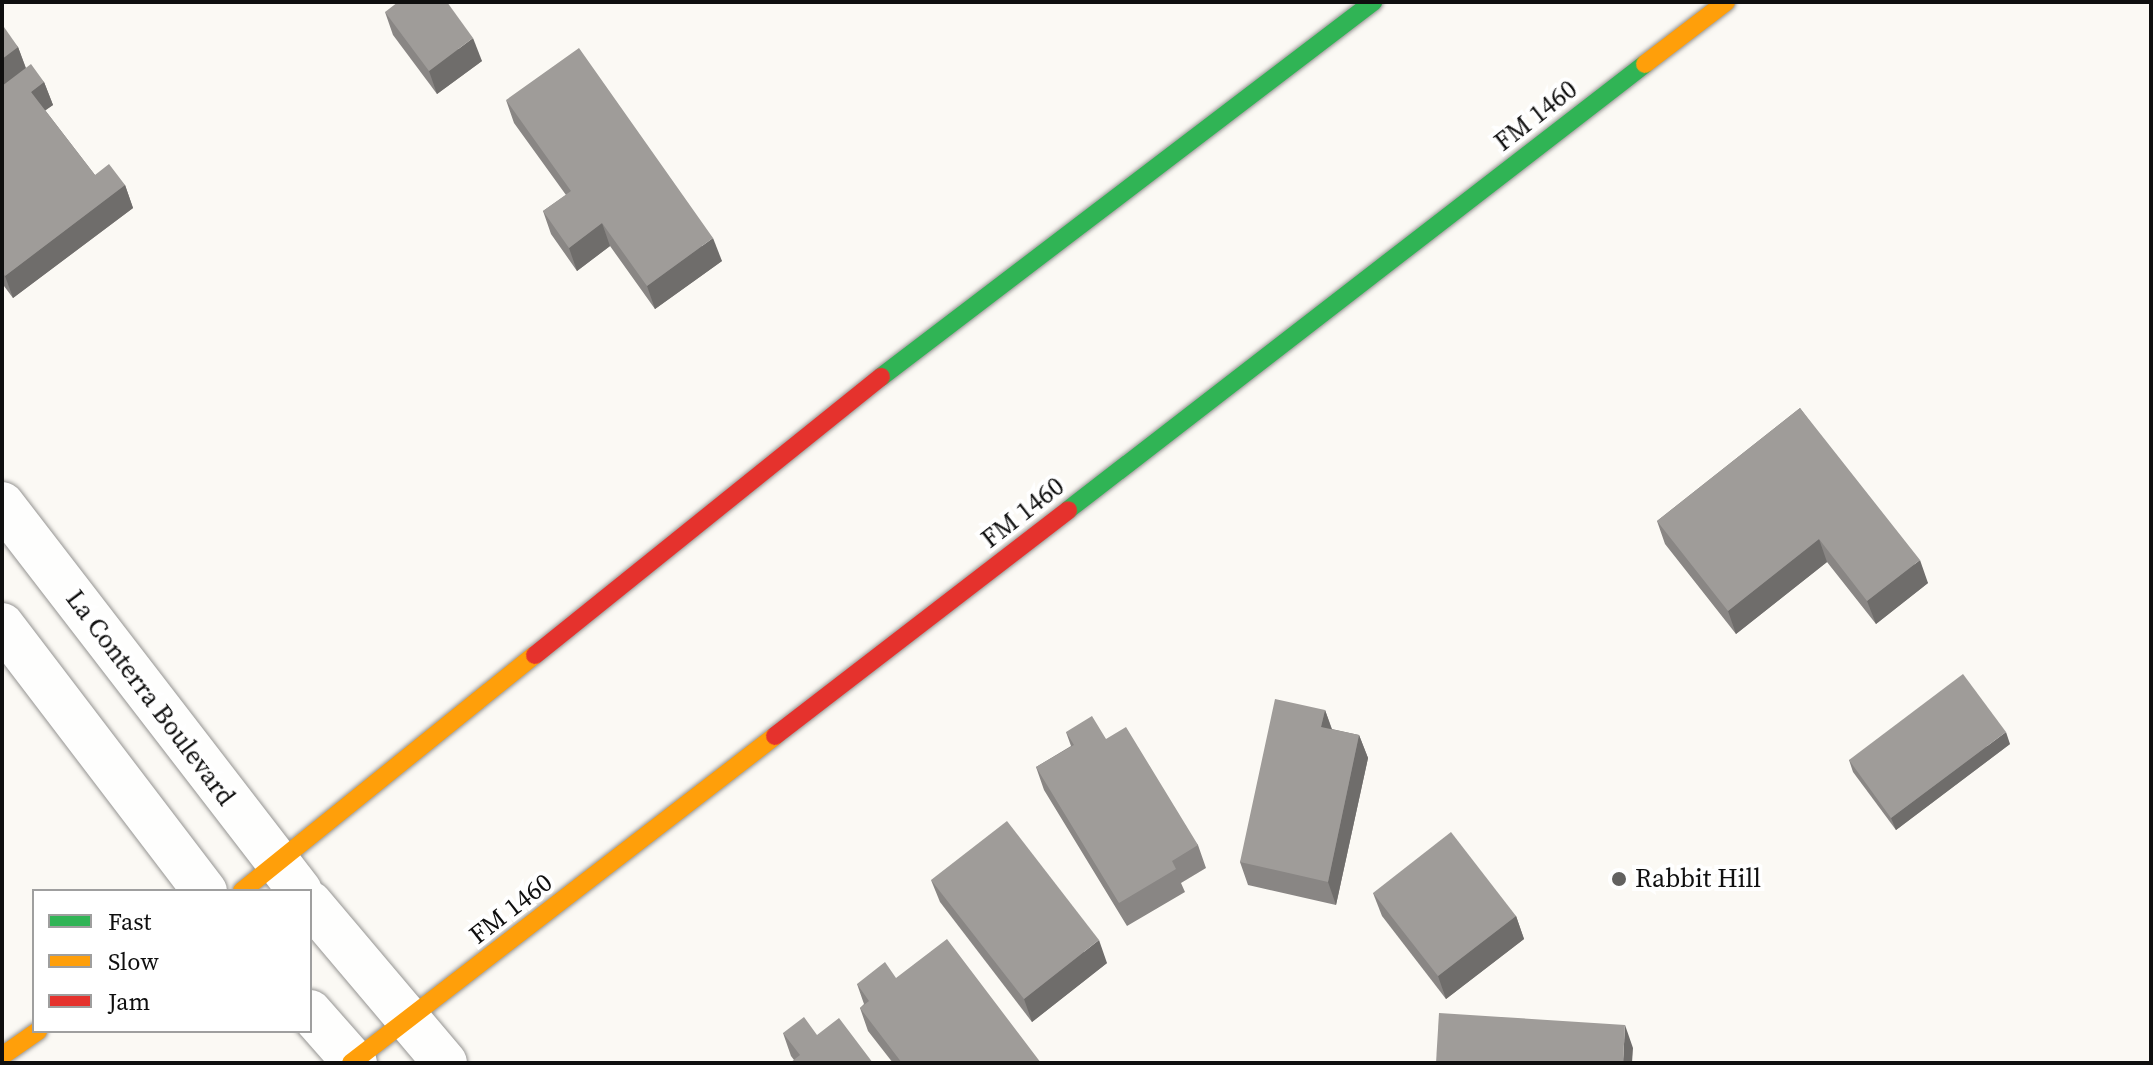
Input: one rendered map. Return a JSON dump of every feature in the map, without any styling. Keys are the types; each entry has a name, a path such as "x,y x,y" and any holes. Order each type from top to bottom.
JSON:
{"main road":[{"path":"249,889 288,878 872,384 1373,2"},
{"name":"FM 1460","path":"354,1062 1726,2"},
{"path":"2,1056 35,1033"}],"street":[{"name":"La Conterra Boulevard","path":"2,504 288,878"},
{"path":"2,625 203,889"},
{"path":"312,905 413,1018 445,1063"},
{"path":"312,1014 354,1062"}],"building":[{"path":"398,2 447,2 473,38 429,71 385,12"},
{"path":"4,27 18,47 2,59 2,29"},
{"path":"579,48 713,238 647,286 602,223 569,248 543,211 571,191 506,100"},
{"path":"31,64 44,82 31,92 95,175 109,164 125,185 5,276 2,272 2,86"},
{"path":"1800,408 1920,560 1867,601 1819,539 1728,611 1657,521"},
{"path":"1963,674 2006,732 1891,818 1849,760"},
{"path":"1275,699 1325,710 1321,727 1359,735 1328,882 1240,862"},
{"path":"1092,716 1106,739 1126,727 1198,845 1172,861 1176,869 1119,903 1036,767 1074,745 1066,732"},
{"path":"1007,821 1099,940 1024,999 931,880"},
{"path":"1451,832 1516,916 1438,976 1373,893"},
{"path":"947,939 1041,1063 902,1063 860,1008 869,1001 857,984 885,962 896,978"},
{"path":"1439,1013 1625,1025 1623,1063 1436,1063"},
{"path":"804,1017 817,1035 839,1018 873,1063 790,1063 800,1055 783,1033"}],"traffic: fast":[{"path":"881,377 1373,2"},
{"path":"1068,510 1645,64"}],"traffic: slow":[{"path":"1645,64 1726,2"},
{"path":"244,889 535,655"},
{"path":"351,1063 775,736"},
{"path":"2,1056 35,1033"}],"traffic: jam":[{"path":"535,655 881,377"},
{"path":"775,736 1068,510"}],"place":[{"name":"Rabbit Hill","path":"1619,879"}]}
